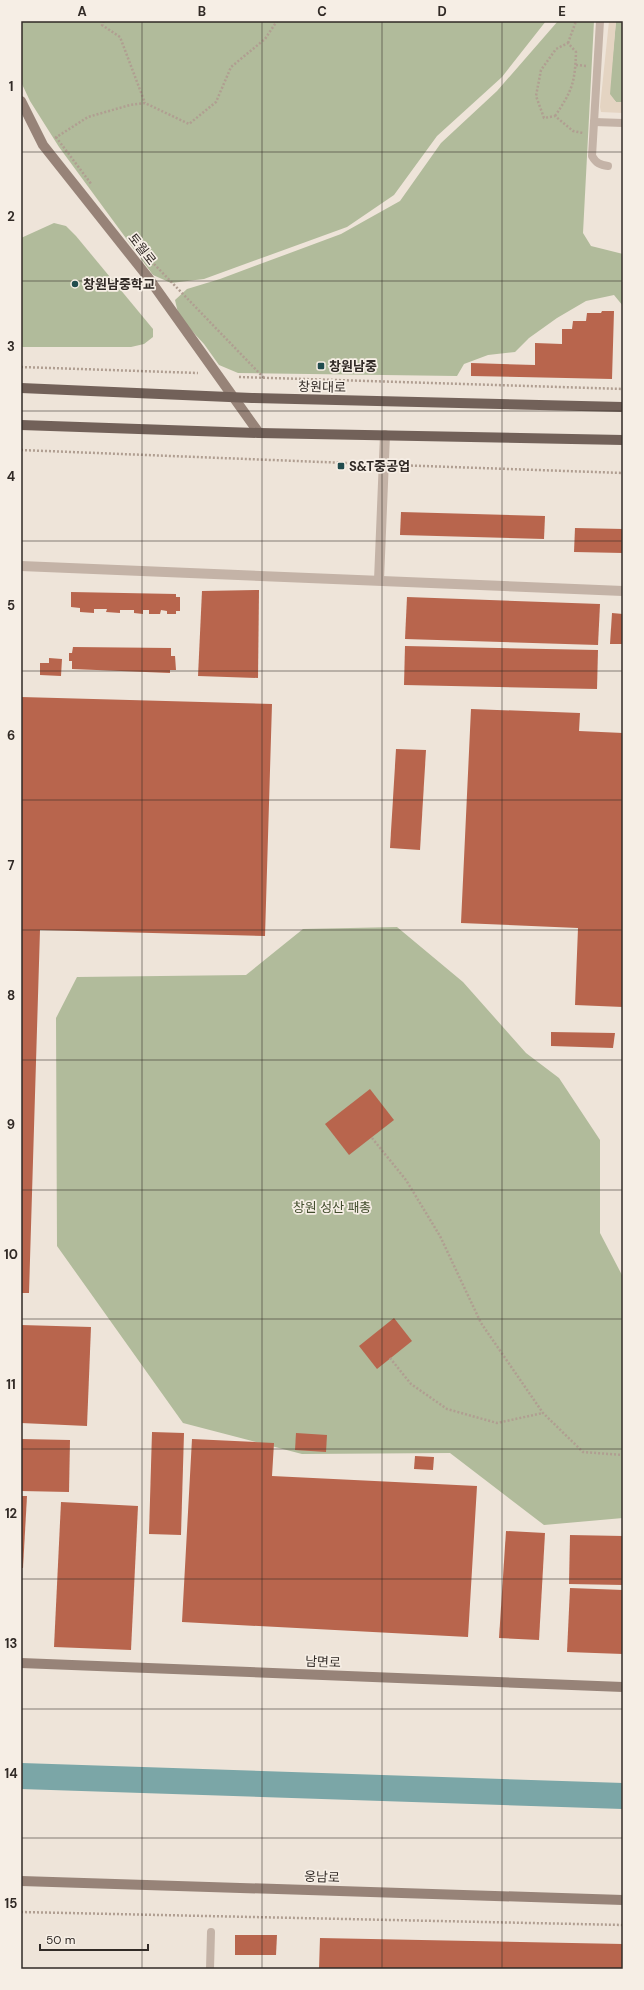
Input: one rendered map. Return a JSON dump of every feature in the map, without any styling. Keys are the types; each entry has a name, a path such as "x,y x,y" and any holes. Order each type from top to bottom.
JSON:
{"main road":[{"name":"창원대로","path":"21,388 232,397 623,407"},
{"path":"21,425 259,433 623,440"}],"street":[{"name":"토월로","path":"21,101 43,145 147,276 259,433"},
{"path":"379,580 385,435"},
{"path":"21,566 623,591"},
{"name":"남면로","path":"21,1663 623,1687"},
{"name":"웅남로","path":"21,1881 623,1900"}],"lane":[{"path":"600,21 592,156 601,166 608,166"},
{"path":"594,122 623,123"},
{"path":"210,1969 211,1932"}],"path":[{"path":"104,21 102,25 120,37 145,103"},
{"path":"43,145 88,117 130,105 145,103 189,124 216,102 231,67 265,39 278,21"},
{"path":"568,43 576,52 575,75 569,95 555,116 544,118 536,96 541,70 556,49 568,43 576,21"},
{"path":"555,116 573,131 593,134"},
{"path":"56,137 94,188"},
{"path":"153,262 264,378"},
{"path":"21,367 198,372"},
{"path":"239,377 623,389"},
{"path":"21,450 623,473"},
{"path":"372,1138 406,1180 440,1236 481,1323 543,1413 583,1452 623,1455"},
{"path":"390,1358 411,1384 447,1409 497,1422 543,1413"},
{"path":"21,1912 623,1925"}],"green space":[{"path":"21,21 546,21 502,77 437,136 394,195 347,227 204,279 171,283 153,275 59,147 30,101 21,82"},
{"path":"558,21 594,21 583,233 591,246 623,254 623,306 614,295 586,301 557,318 529,338 515,352 488,355 464,364 457,376 238,373 219,365 204,344 179,317 175,300 187,289 220,279 341,234 400,201 441,143 497,91"},
{"path":"616,21 623,21 623,102 616,102 609,94"},
{"name":"창원남중학교","path":"54,223 66,226 76,236 153,329 153,337 144,344 131,347 21,347 21,238"},
{"name":"창원 성산 패총","path":"397,927 463,982 526,1053 559,1078 600,1140 600,1233 623,1277 623,1518 544,1525 450,1453 302,1454 183,1423 57,1246 56,1018 77,977 246,975 303,929"}],"shaded area":[{"path":"609,21 616,21 610,94 616,102 623,102 623,113 601,112 600,107"}],"building":[{"path":"602,311 614,311 612,379 471,376 471,363 535,365 535,343 562,344 562,329 572,329 573,321 586,321 587,313 601,313"},
{"path":"401,512 545,516 544,539 400,535"},
{"path":"575,528 623,529 623,553 574,552"},
{"path":"259,590 258,678 198,676 202,591"},
{"path":"71,592 176,594 176,597 180,597 180,611 176,611 176,614 167,614 167,611 161,610 160,614 149,614 149,610 143,610 143,614 134,613 134,610 120,610 120,613 106,612 107,609 94,609 94,613 80,612 80,608 71,607"},
{"path":"407,597 600,604 598,645 405,639"},
{"path":"612,613 623,614 623,644 610,644"},
{"path":"405,646 598,650 597,689 404,685"},
{"path":"73,647 171,648 171,656 175,656 176,670 170,670 170,673 72,669 72,661 69,661 69,653 72,653"},
{"path":"49,658 62,659 61,676 40,675 40,663 49,663"},
{"path":"21,697 272,704 265,936 40,930 29,1293 21,1293"},
{"path":"471,709 580,713 579,731 623,733 623,1007 575,1005 578,928 461,923"},
{"path":"396,749 426,750 420,850 390,848"},
{"path":"551,1032 615,1033 613,1048 551,1046"},
{"path":"370,1089 394,1120 349,1155 325,1124"},
{"path":"394,1318 412,1341 377,1369 359,1346"},
{"path":"21,1325 91,1327 87,1426 21,1423"},
{"path":"152,1432 184,1433 181,1535 149,1534"},
{"path":"296,1433 327,1435 326,1452 295,1450"},
{"path":"21,1439 70,1440 69,1492 21,1491"},
{"path":"192,1439 274,1443 272,1476 477,1486 468,1637 182,1622"},
{"path":"415,1456 434,1457 433,1470 414,1469"},
{"path":"21,1496 27,1496 23,1568 21,1568"},
{"path":"61,1502 138,1506 131,1650 54,1647"},
{"path":"506,1531 545,1533 539,1640 499,1638"},
{"path":"570,1535 623,1536 623,1585 569,1584"},
{"path":"570,1588 623,1590 623,1654 567,1652"},
{"path":"235,1935 277,1935 276,1955 235,1955"},
{"path":"320,1938 623,1944 623,1969 319,1969"}],"waterway":[{"path":"21,1776 623,1796"}],"place":[{"name":"창원남중학교","path":"75,284"},
{"name":"창원남중","path":"321,366"},
{"name":"S&T중공업","path":"341,466"}]}
